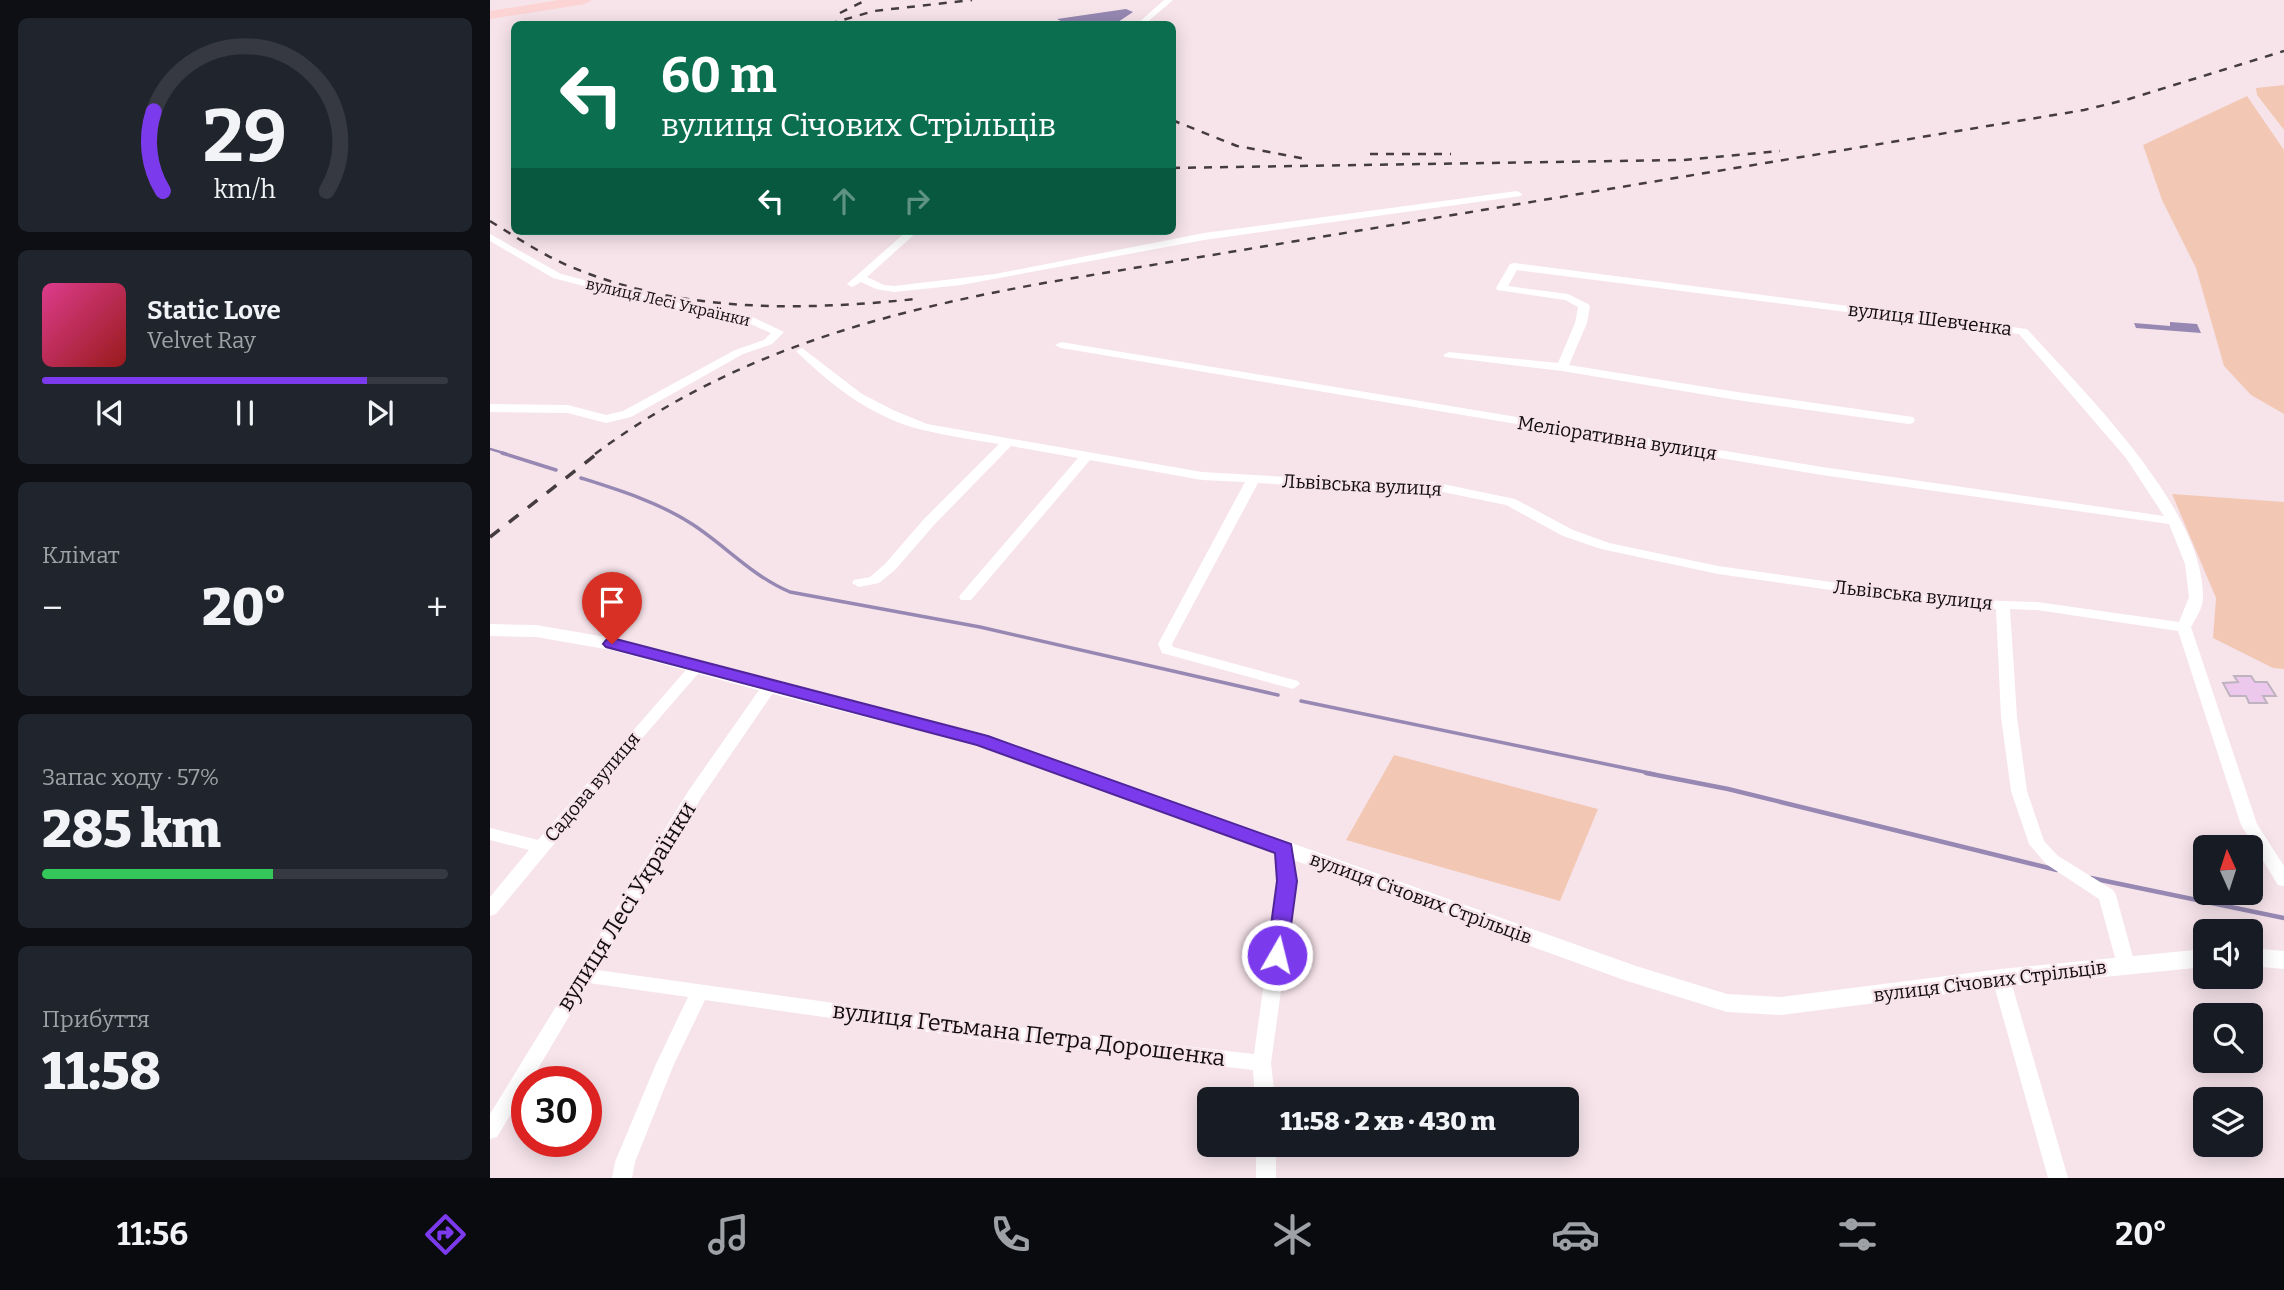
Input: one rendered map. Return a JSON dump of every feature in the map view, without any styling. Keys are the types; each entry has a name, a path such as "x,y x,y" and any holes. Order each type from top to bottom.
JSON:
{"highway":[{"path":"490,15 585,0"}],"street":[{"path":"1144,21 1169,0"},
{"path":"908,235 856,281 892,289 947,282 1079,262 1267,226 1420,209 1517,194"},
{"name":"вулиця Лесі Українки","path":"490,237 557,276 657,302 742,316 778,332 768,342 739,352 627,414 613,419 568,409 490,408"},
{"name":"вулиця Шевченка","path":"1562,366 1581,323 1584,306 1568,297 1501,288 1514,266 2023,331 2139,467 2174,522 2190,561 2196,599 2185,627"},
{"name":"Меліоративна вулиця","path":"1061,345 1822,471 2174,522"},
{"name":"Львівська вулиця","path":"802,351 831,380 886,413 924,427 1161,470 1253,480 1444,488 1510,502 1568,533 1646,555 1718,570 1937,601 2037,606 2185,627"},
{"path":"1449,355 1562,366 1737,396 1909,420"},
{"path":"859,583 874,580 890,567 929,522 1009,441"},
{"path":"966,597 1087,455"},
{"path":"1253,480 1165,644 1167,650 1293,684"},
{"path":"2003,605 2009,717 2019,791 2037,844 2052,860 2107,895 2126,965"},
{"path":"2185,627 2249,825 2284,880"},
{"name":"вулиця Січових Стрільців","path":"490,630 536,631 575,636 982,740 1632,974 1727,1003 1752,1006 1807,1004 2001,978 2193,959"},
{"name":"Садова вулиця","path":"490,909 697,666"},
{"name":"вулиця Лесі Українки","path":"490,1130 695,794 769,687"},
{"path":"490,834 541,847"},
{"path":"1264,1087 1262,1063 1287,881 1284,849"},
{"path":"2263,958 2284,960"},
{"name":"вулиця Гетьмана Петра Дорошенка","path":"583,975 964,1029 1262,1063"},
{"path":"2001,978 2058,1178"},
{"path":"622,1178 625,1162 664,1064 700,990"},
{"path":"1266,1157 1266,1178"}],"shaded area":[{"path":"1126,9 1133,12 1120,21 1057,19"},
{"path":"2284,85 2284,130 2257,95 2256,88"},
{"path":"2247,96 2284,150 2284,414 2251,395 2224,366 2196,268 2162,200 2143,145"},
{"path":"2170,322 2197,324 2201,333 2136,328 2134,323 2170,326"},
{"path":"2172,494 2284,502 2284,669 2273,668 2213,638 2216,598"},
{"path":"1394,755 1598,809 1560,901 1346,840"}],"building":[{"path":"2234,676 2251,676 2255,682 2267,682 2276,696 2263,696 2267,703 2249,703 2246,696 2230,696 2223,683 2238,682"}],"waterway":[{"path":"490,449 507,454"},
{"path":"502,453 556,470"},
{"path":"581,478 638,497 679,516 763,578 790,592 980,627 1278,695"},
{"path":"1301,701 1654,774"},
{"path":"1646,773 1728,789 2057,870"},
{"path":"2091,878 2284,918"}],"railway":[{"path":"840,13 866,0"},
{"path":"839,21 874,11 972,0"},
{"path":"595,454 647,419 699,389 753,363 809,342 923,308 1044,283 2084,110 2129,99 2284,51"},
{"path":"1176,122 1237,146 1306,159"},
{"path":"1176,168 1683,160 1780,151"},
{"path":"1370,154 1451,154"},
{"path":"490,221 511,234"},
{"path":"513,235 569,266 611,281 653,293 696,300 740,305 828,306 916,299"},
{"path":"490,537 598,453"}],"route":[{"path":"612,644 769,687 982,740 1284,849 1287,881 1277,955"}]}
